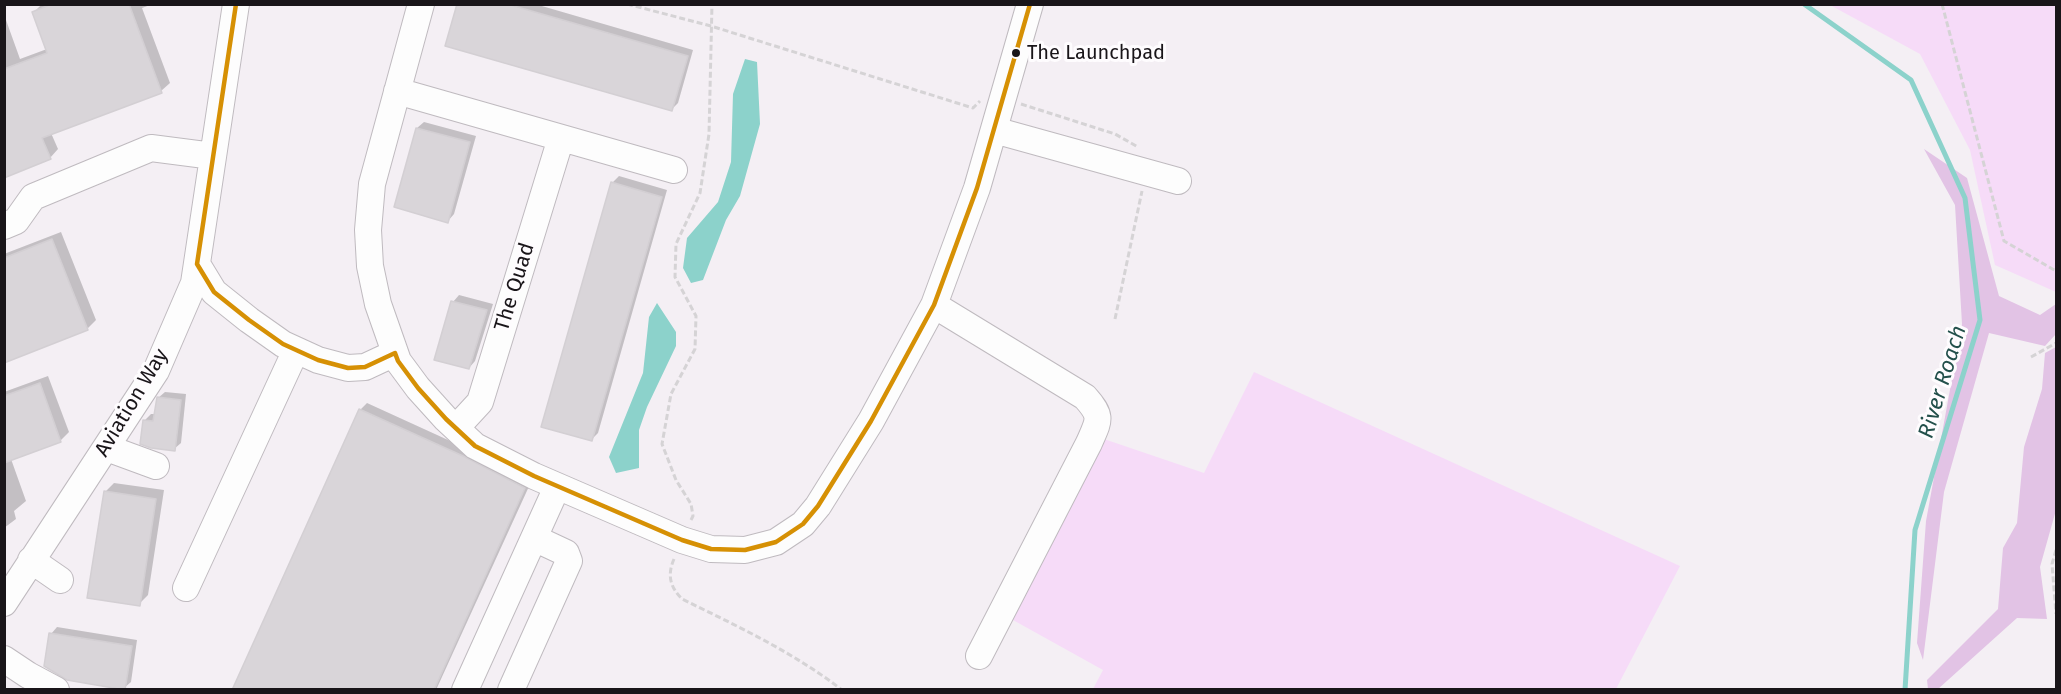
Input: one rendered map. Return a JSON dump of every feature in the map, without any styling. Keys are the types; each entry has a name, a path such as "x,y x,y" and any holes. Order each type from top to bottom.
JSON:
{"street":[{"name":"Aviation Way","path":"4,603 156,371 194,283 236,4"},
{"path":"421,4 372,184 368,230 372,275 378,303 398,361 418,388 475,446 557,486 682,540 711,549 745,550 776,542 803,524 818,506 871,421 934,305 977,188 1030,4"},
{"path":"397,91 674,170"},
{"path":"994,130 1178,181"},
{"name":"The Quad","path":"456,428 480,402 561,138"},
{"path":"4,225 16,221 33,197 152,148 213,156"},
{"path":"197,264 214,292 249,320 283,344 318,360 348,368 365,367 395,353"},
{"path":"934,305 1085,397 1096,409 1098,421 1089,443 979,656"},
{"path":"186,588 296,350"},
{"path":"107,448 156,466"},
{"path":"534,538 566,553 569,561 512,687 470,678 557,486"},
{"path":"32,560 60,580"},
{"path":"4,659 56,690"}],"path":[{"path":"627,4 711,26"},
{"path":"712,4 709,134 706,158 700,193 676,244 675,277 696,316 695,349 671,394 662,444 676,480 691,504 693,516 670,574 673,588 682,599 779,648 820,673 842,690"},
{"path":"1942,4 2004,241 2055,269"},
{"path":"2031,357 2056,343"},
{"path":"2056,550 2052,564 2056,614"}],"shaded area":[{"path":"1830,5 2056,5 2056,292 1995,265 1970,150 1920,54"},
{"path":"745,59 757,62 760,124 740,196 726,220 703,280 691,283 683,268 687,238 718,202 731,162 733,94"},
{"path":"1924,149 1967,178 1999,296 2040,315 2056,304 2056,334 2045,346 1989,333 1944,492 1923,660 1917,643 1926,521 1962,324 1955,205"},
{"path":"657,303 676,332 676,346 647,407 639,430 639,468 616,473 609,457 643,373 649,317"},
{"path":"2056,347 2056,510 2040,567 2047,619 2017,618 1938,689 1928,689 1927,680 1998,609 2003,548 2017,523 2024,447 2042,389 2045,353"},
{"path":"1254,372 1680,566 1616,689 1093,689 1103,670 1004,615 1101,438 1204,473"}],"building":[{"path":"52,4 129,4 162,93 42,138 51,159 4,178 4,69 47,53 32,12"},
{"path":"457,4 507,4 688,56 672,111 445,46"},
{"path":"416,128 470,142 448,223 394,207"},
{"path":"611,182 662,197 592,441 541,427"},
{"path":"52,239 88,330 4,363 4,258"},
{"path":"451,301 487,310 469,369 434,360"},
{"path":"40,383 61,442 4,463 4,396"},
{"path":"157,397 181,400 175,451 140,444 143,420 153,421"},
{"path":"359,409 463,456 525,488 434,690 232,690"},
{"path":"104,491 156,499 140,606 87,598"},
{"path":"49,633 132,646 125,690 67,680 44,666"}],"waterway":[{"name":"River Roach","path":"1804,4 1911,80 1965,198 1980,320 1915,530 1905,690"}],"transit line":[{"path":"236,4 197,264 214,292 283,344 318,360 348,368 365,367 395,353 398,361 418,388 475,446 534,476 682,540 711,549 745,550 776,542 803,524 818,506 871,421 934,305 977,188 1030,4"}],"place":[{"name":"The Launchpad","path":"1016,53"}]}
